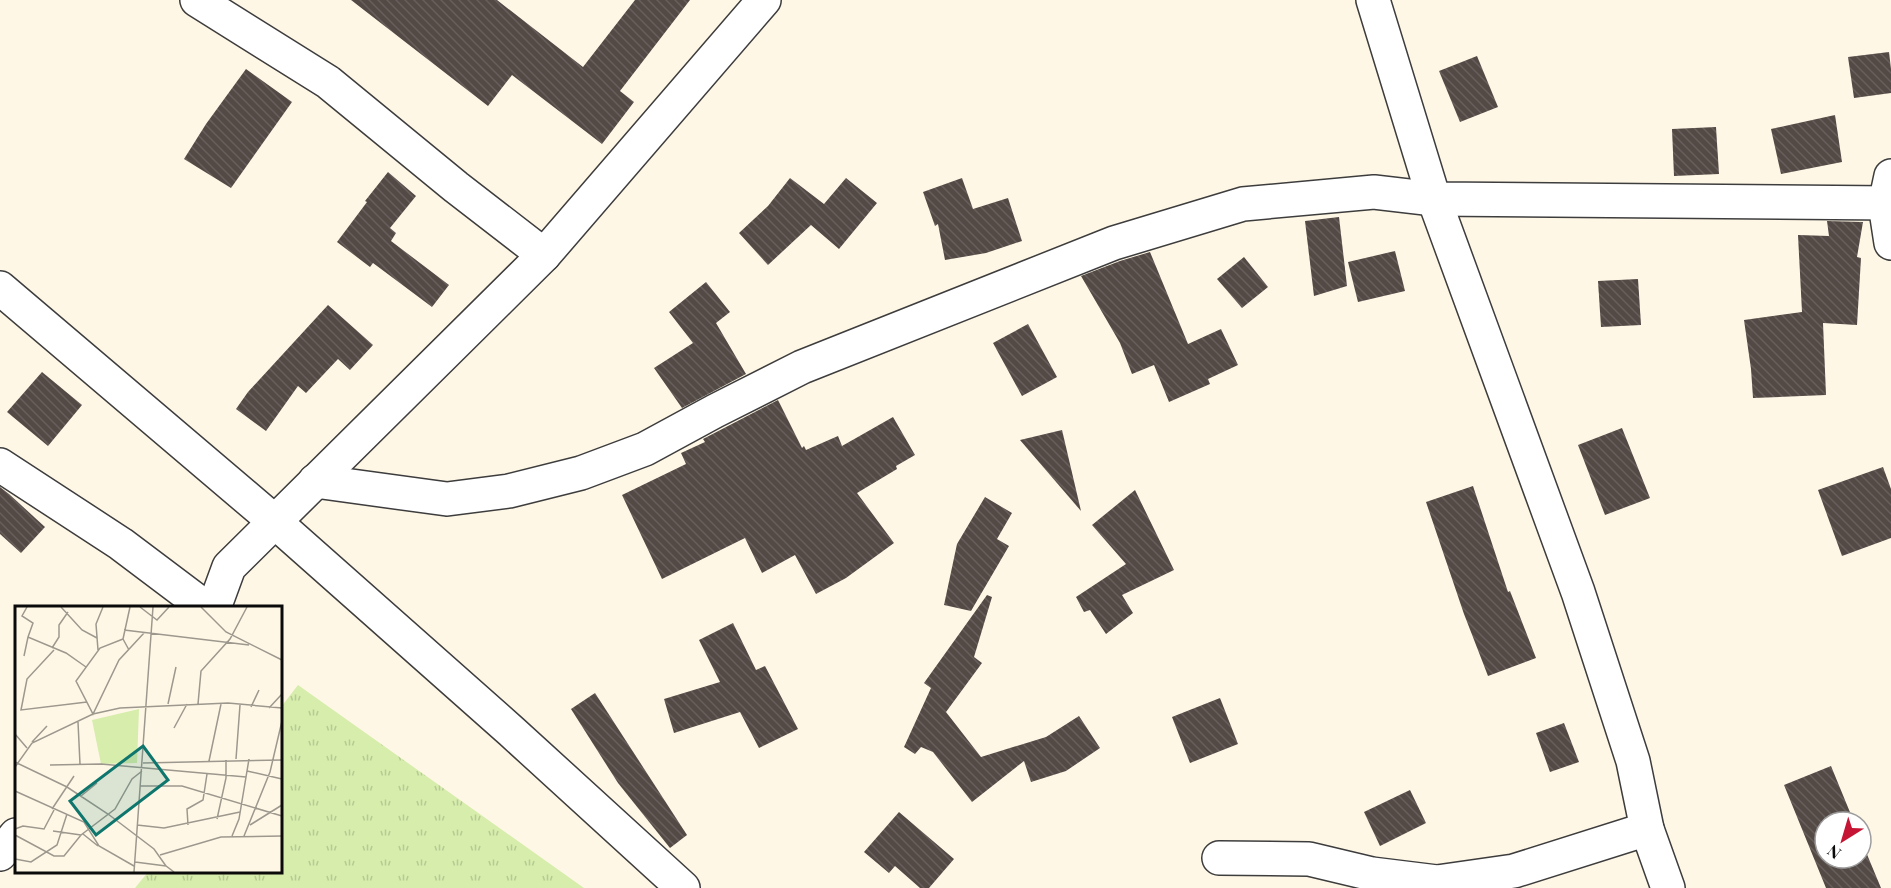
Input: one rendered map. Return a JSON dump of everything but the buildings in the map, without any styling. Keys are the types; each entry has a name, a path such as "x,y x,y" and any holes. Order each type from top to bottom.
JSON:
{"street":[{"path":"197,0 328,81 456,188 544,255"},
{"path":"215,606 229,567 544,255 764,0"},
{"path":"1373,0 1434,199 1578,592 1633,761 1647,829 1668,888"},
{"path":"315,481 447,499 509,491 581,473 645,449 802,367 1114,243 1244,204 1374,192 1434,199 1889,195 1891,243"},
{"path":"0,288 274,521 511,731 682,888"},
{"path":"0,465 121,544 203,606"},
{"path":"1219,858 1309,859 1372,874 1437,882 1514,871 1647,829"},
{"path":"0,854 15,836"}],"green space":[{"path":"298,685 584,888 135,888 147,873 282,873 282,706"}]}
